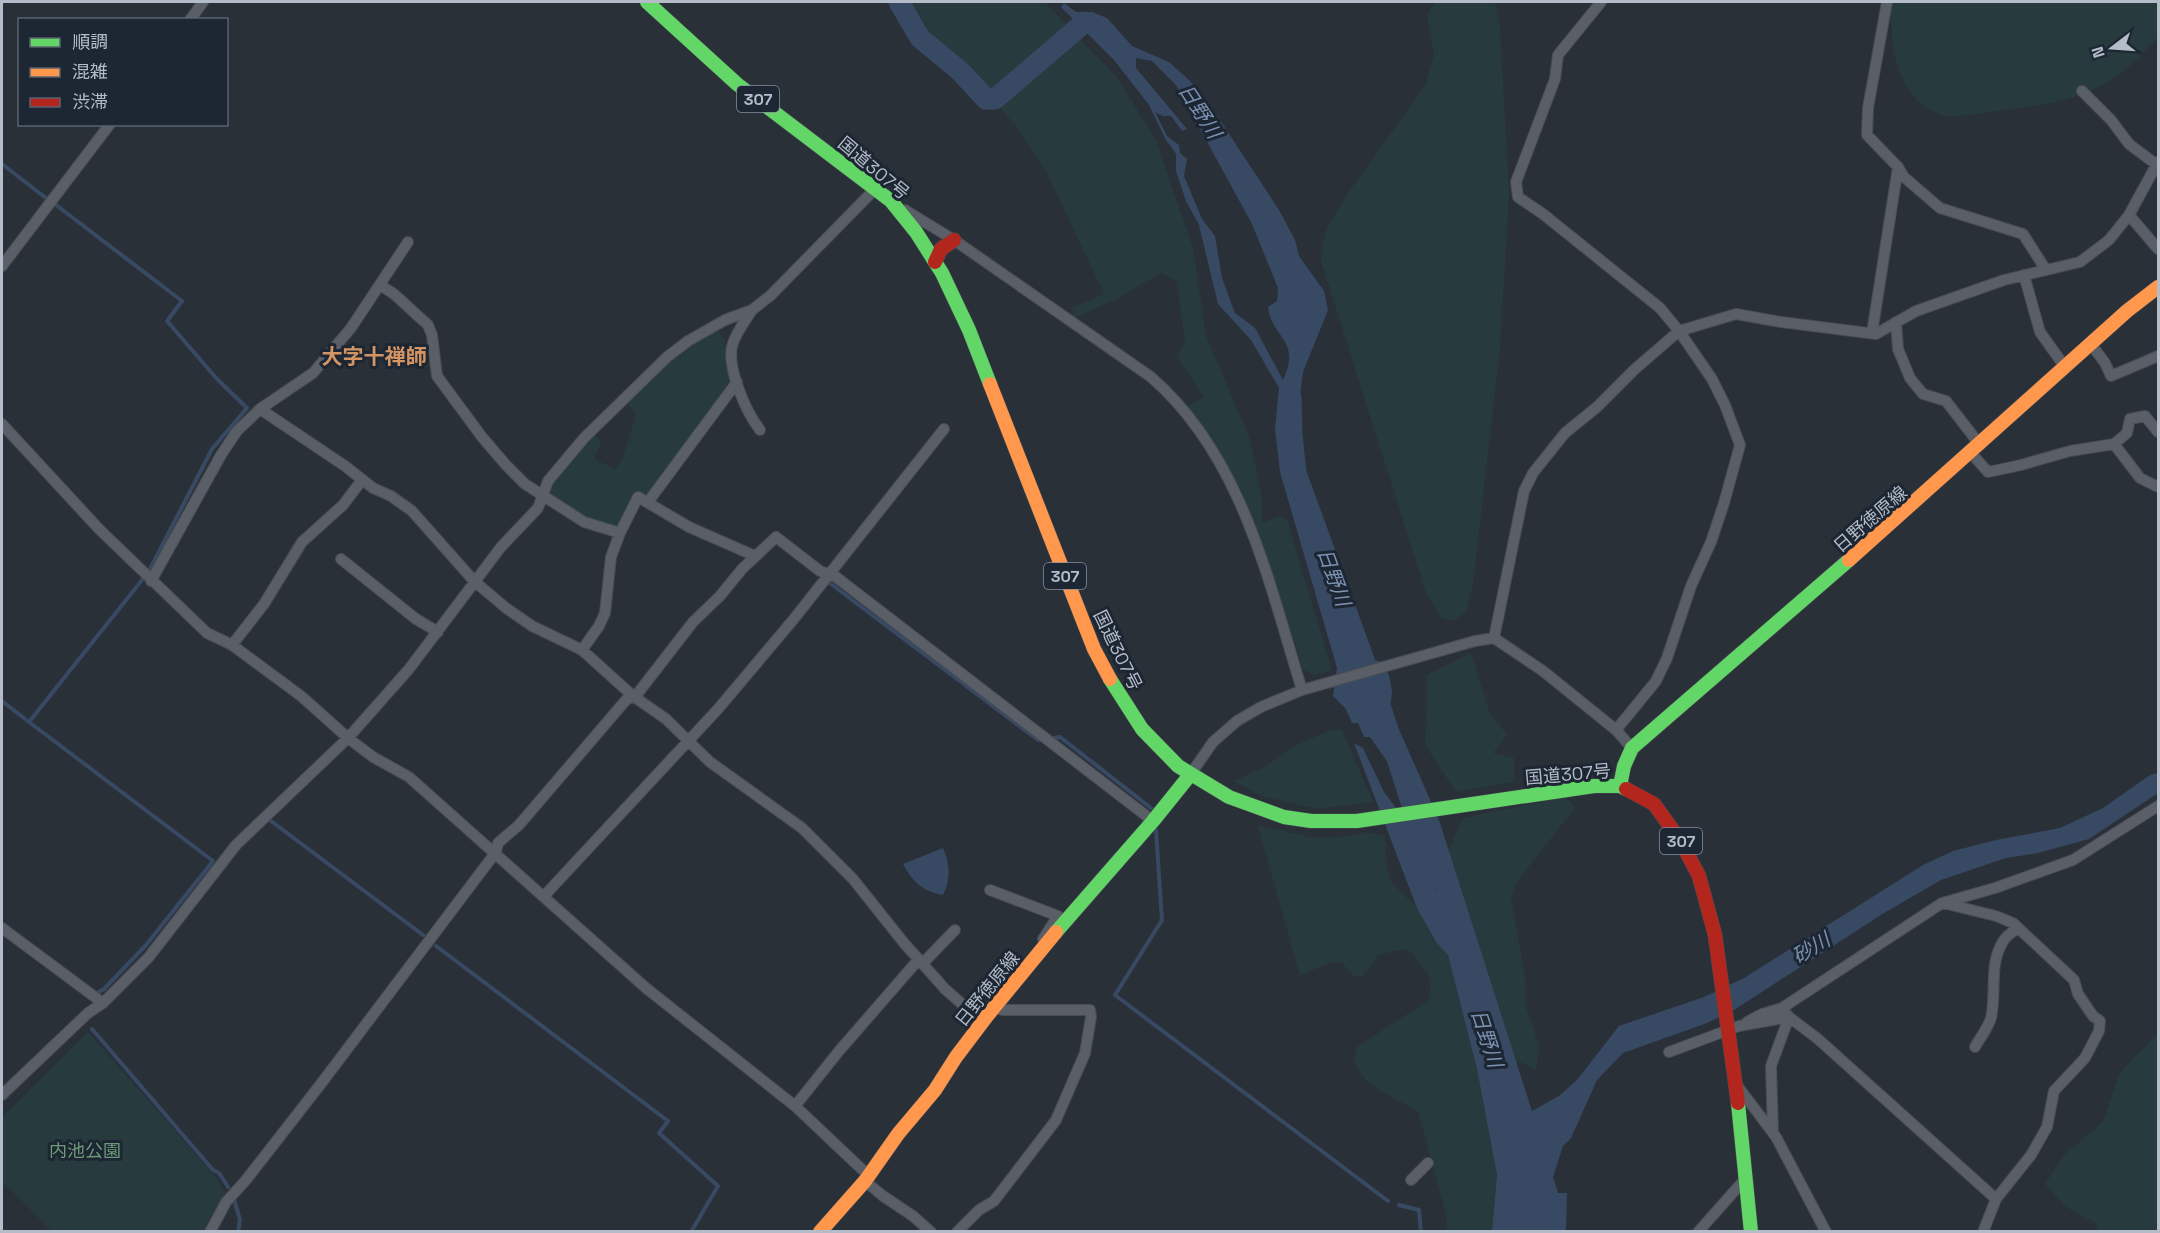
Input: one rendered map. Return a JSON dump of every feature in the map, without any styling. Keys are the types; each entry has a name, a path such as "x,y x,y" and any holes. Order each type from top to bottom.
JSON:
{"main road":[{"name":"国道307号","path":"647,2 737,84 876,188 891,201 916,232 935,262 969,330 1094,649 1116,692 1150,739 1190,775 1239,802 1285,818 1321,821 1357,821 1594,786 1620,786 1654,804 1680,840 1699,876 1715,935 1731,1025 1751,1232"},
{"path":"935,262 943,245 954,240"},
{"name":"日野徳原線","path":"1620,786 1624,766 1632,748 1806,599 2127,311 2158,287"},
{"name":"日野徳原線","path":"820,1232 867,1178 898,1134 935,1090 990,1011 1190,775"}],"street":[{"path":"191,18 203,2"},
{"path":"1601,2 1558,55 1555,79 1516,182 1518,197 1544,214 1660,308 1679,331 1712,380 1725,405 1740,445 1718,523 1691,586 1667,658 1656,681 1616,730"},
{"path":"1887,2 1868,108 1867,135 1898,167 1904,177 1940,208 2023,234 2046,270"},
{"path":"1494,638 1524,491 1533,473 1565,433 1597,407 1635,369 1679,331 1736,314 1876,334 1916,311 2004,280 2080,262 2109,240 2128,215 2158,163 2128,144 2111,120 2082,91"},
{"path":"2,266 108,126"},
{"path":"1872,333 1898,167"},
{"path":"2,1095 88,1013 103,1004 148,958 236,844 348,738 409,669 501,547 538,508 548,481 584,438 667,357 688,341 725,320 752,310 771,295 876,188"},
{"path":"891,201 954,240 1151,377 1169,392 1194,424 1232,483 1256,544 1302,690"},
{"path":"2128,215 2158,249"},
{"path":"151,581 221,455 237,431 260,409 313,373 351,328 408,242"},
{"path":"2024,276 2040,332 2065,367"},
{"path":"380,285 394,294 428,325 432,335 437,376 506,465 525,484 584,522 620,533"},
{"path":"752,310 732,344 732,367 751,418 760,430"},
{"path":"1896,322 1898,349 1910,378 1923,394 1946,401 1988,472 2070,451 2114,444 2127,433 2130,419 2145,416 2158,432"},
{"path":"2091,344 2105,363 2111,376 2158,356"},
{"path":"648,502 737,382"},
{"path":"260,409 345,466 373,488 391,496 411,511 474,580 506,608 532,626 582,650 633,696 666,719 710,762 802,828 853,879 904,943 945,989 962,1004 990,1011 1090,1010 1091,1017 1085,1053 1056,1120 994,1201 979,1210 957,1232"},
{"path":"2,424 99,529 207,633 232,645 301,696 348,738 409,777 496,852 655,996 795,1106 883,1196 913,1216 931,1232"},
{"path":"544,896 733,692 944,429"},
{"path":"2114,444 2140,478 2158,487"},
{"path":"232,645 264,604 302,542 343,505 362,480"},
{"path":"582,650 605,613 611,557 638,497 689,527 755,556"},
{"path":"210,1232 226,1202 246,1180 320,1085 496,852 498,843 519,825 626,700 638,693 693,622 776,537 820,571 836,577 1153,821"},
{"path":"341,559 416,619 438,632"},
{"path":"1190,775 1213,742 1237,721 1261,707 1322,684 1494,638 1543,671 1616,730 1632,748"},
{"path":"1669,1052 1708,1039 1731,1025 1786,1013 1942,903 1995,888 2073,860 2158,806"},
{"path":"990,890 1058,916 1041,941 1045,946"},
{"path":"1942,903 1996,916 2018,928 2074,980 2078,994 2093,1016 2100,1021 2099,1031 2085,1058 2054,1090 2047,1127 2031,1155 1996,1198 1983,1232"},
{"path":"2,928 103,1004"},
{"path":"1975,1047 1990,1020 1993,976 1998,954 2004,939 2018,928"},
{"path":"795,1106 853,1034 921,961 955,930"},
{"path":"1773,1133 1771,1066 1786,1013"},
{"path":"1786,1013 1996,1198"},
{"path":"1735,1083 1773,1133 1826,1232"},
{"path":"1411,1180 1428,1163"},
{"path":"1698,1232 1746,1178"}],"green space":[{"path":"904,2 1045,2 1118,79 1156,140 1193,248 1206,336 1250,439 1262,499 1262,523 1279,516 1287,520 1332,670 1316,675 1303,670 1296,645 1224,460 1187,406 1204,397 1177,357 1185,342 1177,282 1161,273 1113,301 1076,317 1071,308 1104,294 1048,175 1018,129 975,77 923,32"},
{"path":"1435,2 1495,2 1500,26 1509,193 1500,348 1473,584 1466,612 1453,621 1442,619 1425,590 1321,261 1322,245 1327,228 1348,193 1425,86 1434,55 1427,15"},
{"path":"1891,2 2158,2 2158,38 2120,74 2077,96 2037,105 1946,116 1929,110 1916,99 1899,70 1892,36"},
{"path":"716,327 729,347 730,381 648,495 635,494 619,528 586,519 546,494 552,478 593,431 601,442 594,459 615,469 622,460 636,415 626,401 669,360"},
{"path":"1471,653 1489,711 1507,735 1493,753 1514,758 1514,782 1456,792 1425,745 1427,675"},
{"path":"1333,729 1342,730 1373,802 1318,809 1261,796 1233,781 1265,767 1294,746"},
{"path":"1565,797 1575,808 1516,883 1511,899 1525,975 1526,1007 1539,1045 1536,1069 1508,1057 1441,867 1463,818"},
{"path":"1258,827 1313,838 1350,836 1366,832 1385,836 1386,863 1391,882 1417,908 1436,942 1448,954 1477,1069 1497,1175 1492,1231 1447,1231 1447,1218 1418,1111 1373,1086 1357,1068 1355,1057 1358,1046 1429,1000 1431,981 1428,974 1412,953 1404,949 1378,955 1362,977 1353,975 1341,962 1332,962 1300,975"},
{"name":"内池公園","path":"88,1032 215,1176 225,1192 203,1231 52,1231 5,1184 2,1187 2,1117"},
{"path":"2158,1033 2158,1231 2098,1231 2097,1224 2066,1207 2045,1184 2064,1155 2103,1122 2119,1074"}],"water":[{"name":"砂川","path":"1064,3 1076,12 1092,12 1107,18 1132,46 1169,62 1189,80 1212,108 1279,210 1295,240 1299,256 1324,291 1328,310 1303,372 1300,395 1289,433 1292,493 1325,567 1355,644 1370,658 1381,662 1389,675 1392,691 1390,709 1439,820 1532,1111 1559,1096 1577,1080 1619,1026 1704,997 1744,978 1923,865 1953,851 2060,828 2103,808 2150,775 2158,773 2158,793 2089,839 2038,853 2006,858 1941,880 1884,913 1734,1010 1707,1023 1623,1053 1597,1080 1571,1138 1563,1146 1553,1177 1558,1193 1567,1193 1566,1231 1492,1231 1497,1175 1477,1069 1448,955 1436,942 1417,908 1354,743 1363,748 1384,792 1408,824 1429,879 1438,892 1419,821 1399,769 1388,763 1370,737 1364,737 1358,723 1352,723 1346,709 1333,696 1337,668 1280,472 1275,429 1279,388 1251,340 1218,304 1199,225 1186,201 1176,171 1176,154 1166,140 1149,105 1114,60 1061,7","holes":["1136,58 1152,61 1176,85 1252,224 1278,288 1277,301 1268,307 1271,318 1288,348 1288,367 1283,380 1255,328 1235,313 1222,278 1215,236 1202,219 1184,176 1187,159 1180,153 1179,145 1167,136 1155,112 1163,116 1171,116 1182,131 1187,129 1136,68","1376,705 1384,709 1401,757 1393,756 1379,732 1375,719"]},
{"path":"943,848 949,872 943,895 919,885 903,864"}],"waterway":[{"path":"899,2 920,38 960,71 986,99 995,99 1085,22"},
{"path":"2,164 46,198"},
{"path":"56,205 182,301 167,321 217,379 247,408 212,449 150,569"},
{"name":"日野川","path":"1291,397 1296,473 1376,693 1436,879"},
{"path":"97,993 104,989 146,945 213,861 29,722 142,580"},
{"path":"831,584 1038,740 1042,740"},
{"path":"2,701 29,722"},
{"path":"1054,738 1060,737 1151,808"},
{"path":"271,821 423,935"},
{"path":"1156,830 1162,920 1115,995 1388,1201"},
{"path":"436,946 668,1121 659,1133 718,1186 691,1232"},
{"path":"92,1029 213,1170 219,1173 228,1187"},
{"path":"234,1199 240,1220 238,1232"},
{"path":"1399,1205 1419,1210 1421,1232"}],"traffic: fast":[{"path":"647,2 737,84 891,201 916,232 942,273 969,330 990,384"},
{"path":"1620,786 1624,766 1632,748 1849,560"},
{"path":"1110,679 1142,729 1178,766 1229,797 1284,817 1311,821 1357,821 1594,786 1620,786 1626,789"},
{"path":"1056,932 1190,775"},
{"path":"1738,1103 1751,1232"}],"traffic: slow":[{"path":"1849,560 2127,311 2158,287"},
{"path":"990,384 1094,649 1110,679"},
{"path":"820,1232 865,1181 898,1134 935,1090 987,1016 1056,932"}],"traffic: jam":[{"path":"935,262 941,249 954,240"},
{"path":"1626,789 1654,804 1680,840 1699,876 1715,935 1738,1103"}],"district":[{"name":"大字十禅師","path":"374,356"}]}
